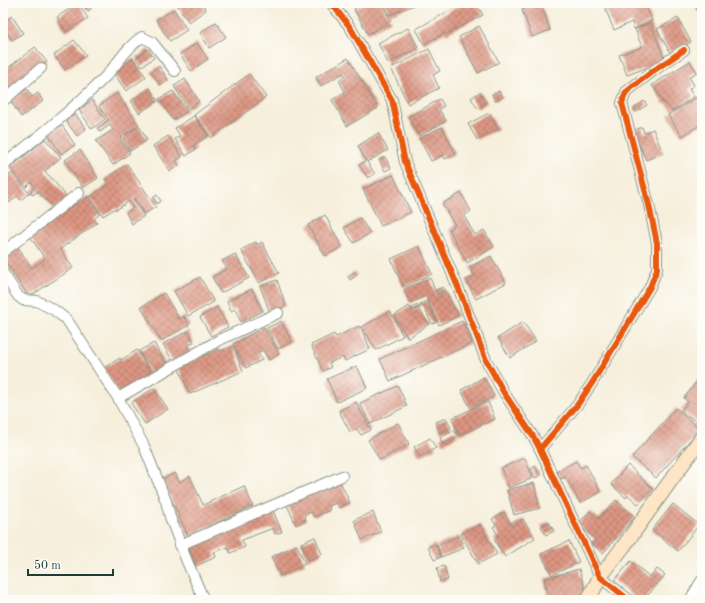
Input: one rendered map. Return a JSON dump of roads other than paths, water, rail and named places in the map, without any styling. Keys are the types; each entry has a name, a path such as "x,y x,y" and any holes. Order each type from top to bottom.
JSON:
{"street":[{"path":"331,3 350,27 392,100 405,162 460,292 486,360 504,392 540,449 600,578 629,600"},
{"path":"3,165 41,135 94,88 110,73 133,42 142,37 152,42 175,71"},
{"path":"540,449 578,404 594,380 650,287 657,269 656,236 622,104 626,92 684,50"},
{"path":"3,101 41,68"},
{"path":"3,252 80,193"},
{"path":"3,273 18,296 23,300 36,301 54,310 67,320 118,398 144,446 166,501 180,545 205,600"},
{"path":"118,398 219,340 278,313"},
{"path":"588,600 600,578 702,437"},
{"path":"180,545 342,476"},
{"path":"690,600 702,580"}]}
